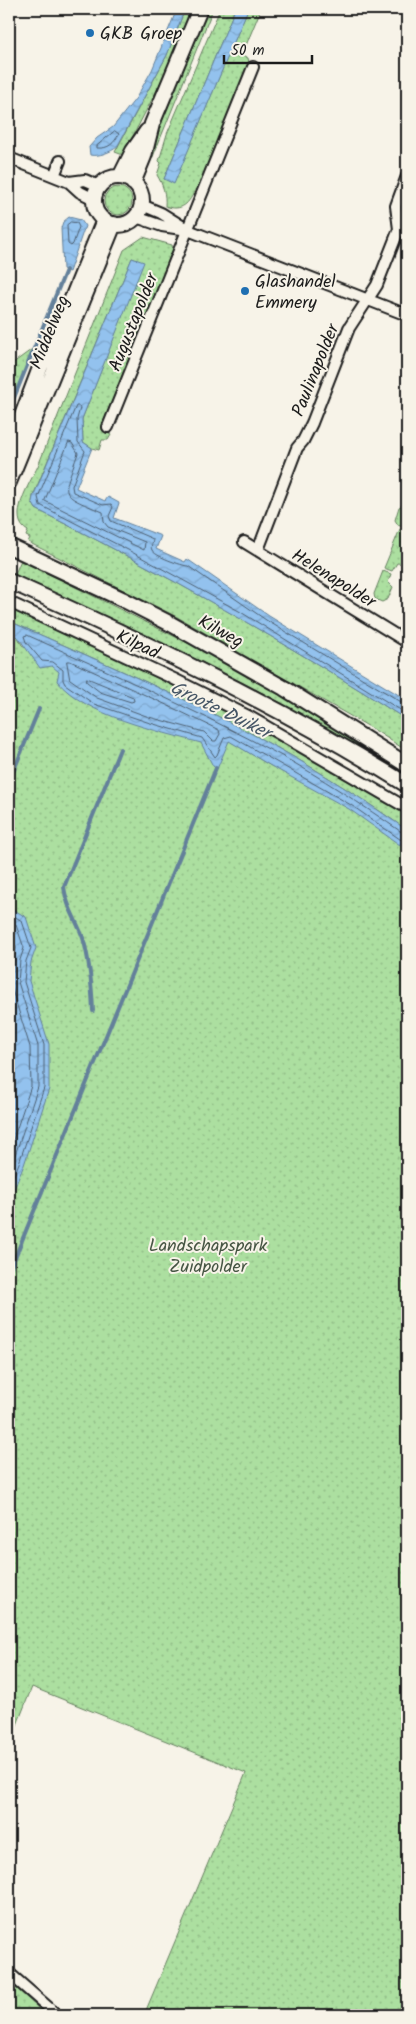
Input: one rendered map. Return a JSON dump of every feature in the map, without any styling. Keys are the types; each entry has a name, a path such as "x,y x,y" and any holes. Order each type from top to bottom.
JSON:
{"main road":[{"path":"127,180 133,151 152,124 200,9"},
{"path":"105,180 127,180 139,189 142,197 139,211 130,222 109,222 94,207 97,192 105,180"},
{"name":"Middelweg","path":"9,450 40,368 109,222"},
{"name":"Middelweg","path":"9,482 109,222"},
{"name":"Kilweg","path":"9,546 171,624 284,688 407,765"},
{"path":"9,581 196,668 285,715 407,785"}],"street":[{"name":"Augustapolder","path":"108,427 253,67"},
{"path":"9,158 69,182 85,180 97,192"},
{"path":"54,176 60,161"},
{"name":"Paulinapolder","path":"258,550 297,448 303,441 312,422 349,328 377,285 399,229 396,206 407,176"},
{"path":"139,211 162,226 188,230 407,315"},
{"name":"Helenapolder","path":"244,542 407,642"},
{"name":"Kilpad","path":"9,602 250,717 407,808"},
{"path":"9,1973 56,2015"}],"green space":[{"path":"185,9 193,9 171,63 123,155 115,152 167,55"},
{"path":"208,9 213,9 152,159 148,157 163,115"},
{"path":"220,9 235,9 164,179 174,183 248,9 261,9 242,55 248,58 250,67 199,189 196,188 191,198 184,205 171,208 165,206 164,190 157,175 161,163 159,161 167,134"},
{"path":"118,187 128,191 132,201 128,211 118,215 108,211 104,201 108,191"},
{"path":"143,237 172,245 173,253 102,425 102,430 111,435 108,440 102,440 99,450 92,448 83,442 82,419 143,263 132,258 32,502 36,509 131,558 224,610 407,720 407,751 373,729 177,617 28,542 30,538 26,536 28,531 22,525 19,518 22,500 38,466 124,250"},
{"path":"35,347 9,410 9,366"},
{"path":"407,505 407,529 398,525 395,520 399,507"},
{"path":"400,529 407,532 405,540 407,544 407,564 397,563 392,571 384,568"},
{"path":"21,560 250,674 407,770 407,776 296,711 228,675 14,576"},
{"path":"383,571 391,574 388,582 393,587 388,599 382,602 375,599 374,594"},
{"path":"9,609 142,668 308,755 407,813 407,830 331,779 216,715 9,621"},
{"name":"Landschapspark Zuidpolder","path":"9,634 18,637 22,645 227,745 228,740 271,766 407,833 407,2015 144,2015 246,1773 32,1687 9,1745"},
{"path":"9,1982 46,2015 9,2015"}],"water":[{"path":"177,9 185,9 167,55 117,147 104,154 90,155 89,147 97,138 113,127 136,98 152,70"},
{"path":"235,9 248,9 174,184 164,179"},
{"path":"69,217 81,220 85,226 69,272 63,269 61,228 63,222"},
{"path":"132,258 144,262 82,419 83,442 92,448 76,488 105,501 108,497 119,503 114,518 161,536 156,549 185,562 187,559 269,616 407,700 407,720 224,610 131,558 36,509 32,502 33,497"},
{"path":"9,621 216,715 299,760 407,830 407,850 349,809 229,741 217,769 213,766 201,743 124,721 85,704 57,681 59,672 52,666 40,668 18,637 9,634"},
{"path":"9,907 26,917 36,948 31,962 29,981 49,1044 49,1089 24,1165 9,1201"}],"waterway":[{"path":"9,410 66,270"},
{"path":"9,782 39,709"},
{"path":"93,1011 90,974 83,938 67,901 64,887 120,749"},
{"path":"9,1272 216,768"}],"place":[{"name":"GKB Groep","path":"90,33"},
{"name":"Glashandel Emmery","path":"245,291"}],"water label":[{"name":"Groote Duiker","path":"221,709"}]}
